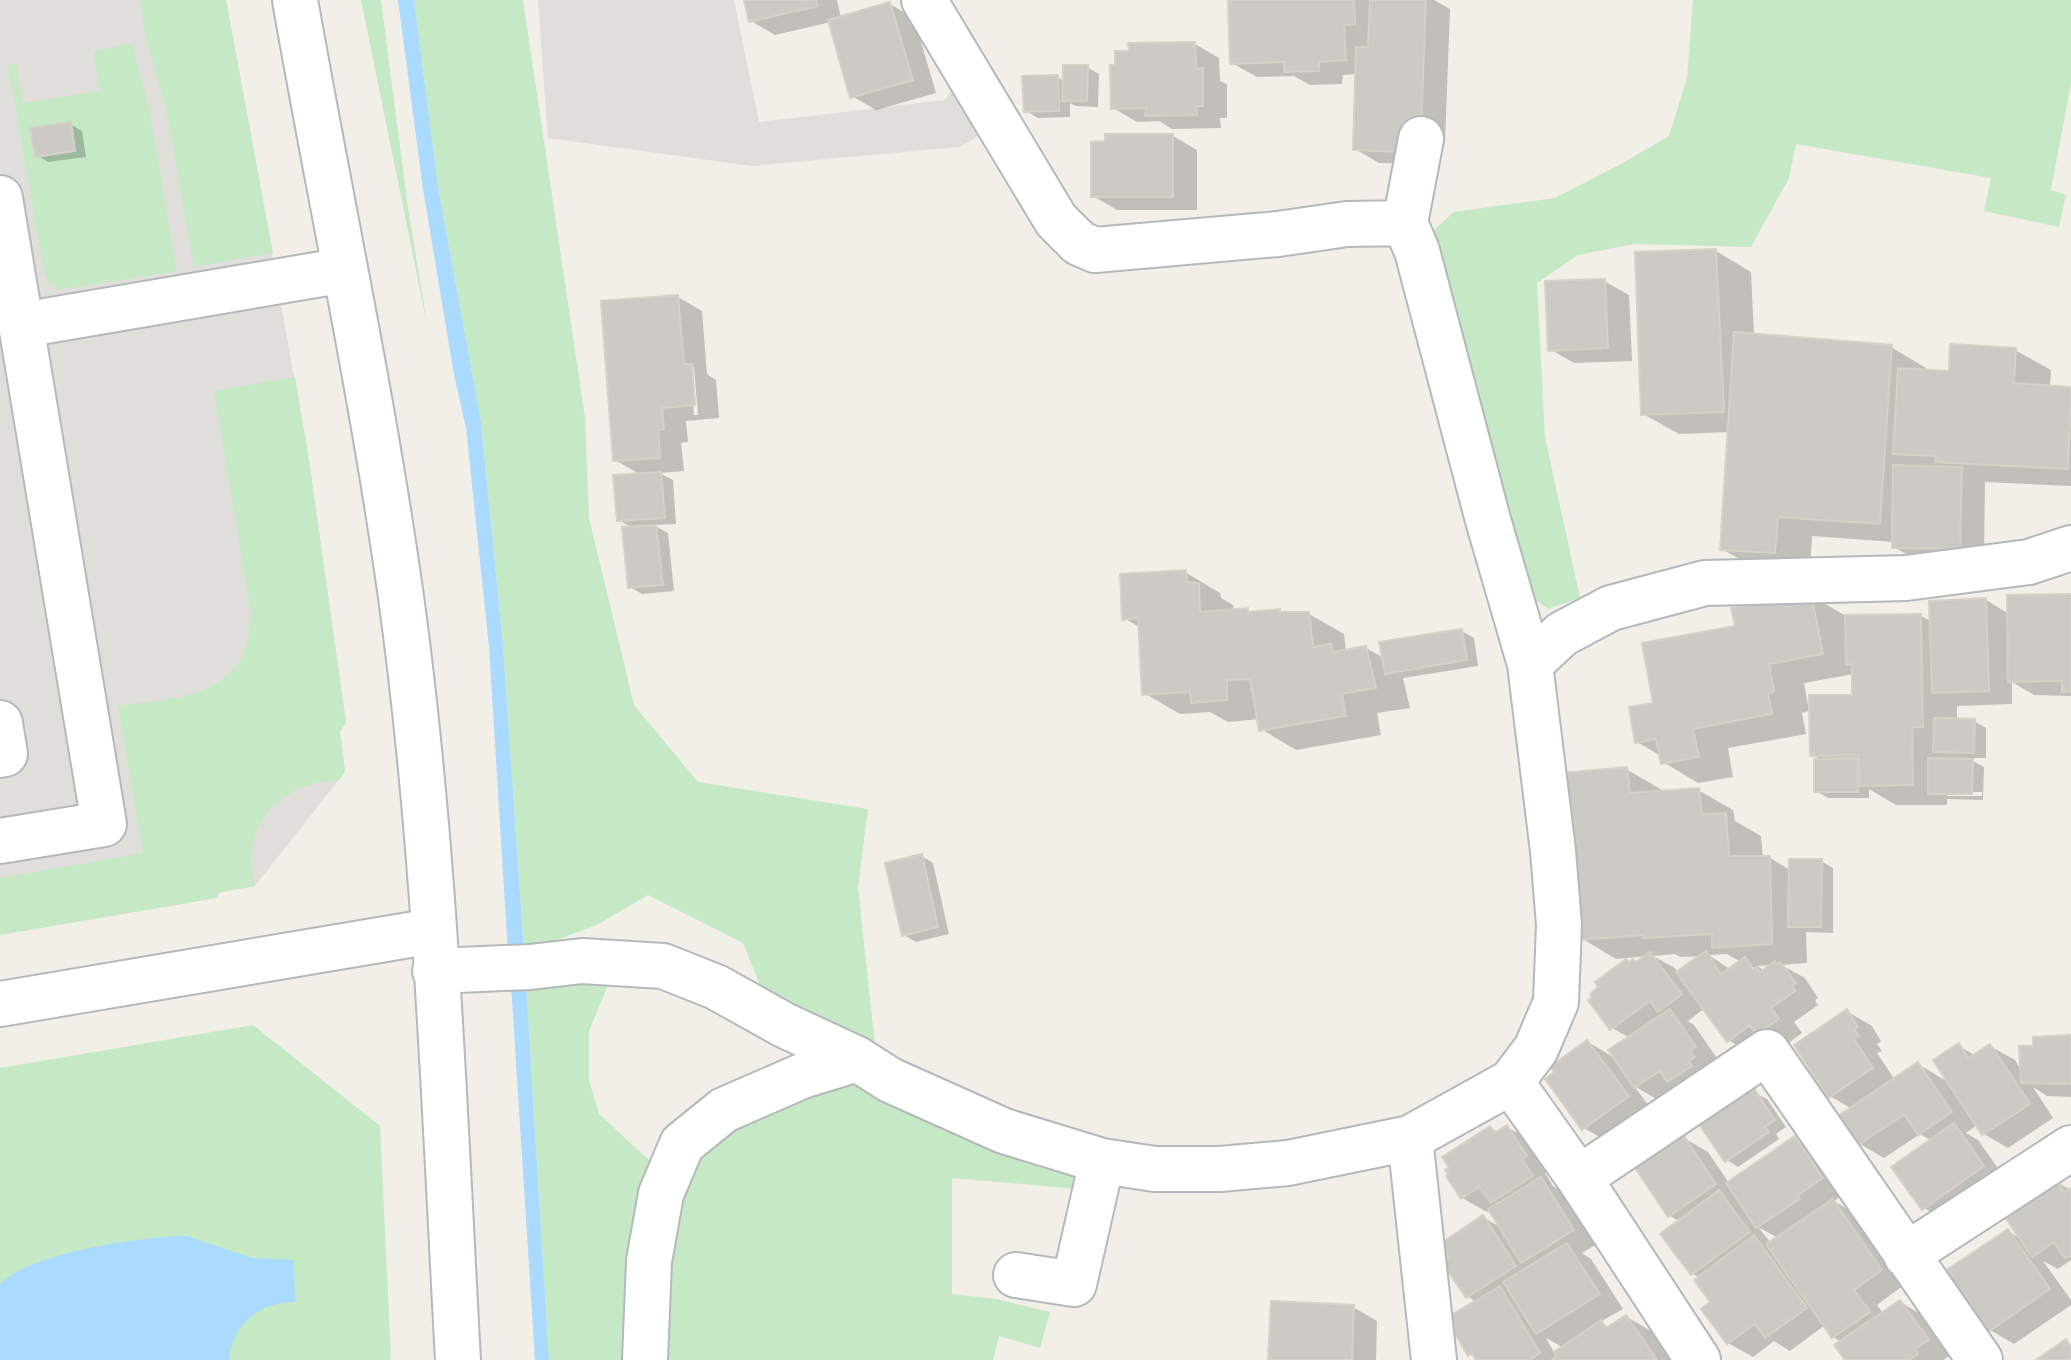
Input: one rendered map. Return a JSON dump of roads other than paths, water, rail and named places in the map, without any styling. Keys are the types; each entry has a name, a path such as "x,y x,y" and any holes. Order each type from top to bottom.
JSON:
{"street":[{"path":"295,0 356,317 401,597 421,763 458,1360"},
{"path":"924,0 1056,220 1079,243 1095,250 1278,234 1347,224 1405,223"},
{"path":"0,1004 434,951 519,968 582,961 663,966 716,987 784,1025 857,1059 890,1080 1004,1131 1102,1161 1155,1169 1220,1169 1288,1163 1410,1138 1511,1082 1536,1049 1556,1002 1557,896 1530,664 1488,520 1417,251 1405,223 1421,139"},
{"path":"0,198 104,824 0,841"},
{"path":"22,325 345,270"},
{"path":"1530,664 1562,634 1611,608 1705,583 1906,578 2029,562 2071,548"},
{"path":"0,723 5,754 0,755"},
{"path":"1579,1178 1767,1052 1980,1360"},
{"path":"645,1360 649,1261 661,1194 682,1144 724,1110 802,1076 857,1059"},
{"path":"1511,1082 1579,1178 1698,1360"},
{"path":"1410,1138 1434,1360"},
{"path":"1906,1255 2071,1148"},
{"path":"1016,1275 1074,1284 1102,1161"}],"water":[{"path":"398,0 414,0 438,187 481,422 503,645 524,952 508,953 489,647 466,428 454,375 423,189"},
{"path":"526,983 549,1360 535,1360 511,984"},
{"path":"186,1236 252,1258 294,1260 295,1302 271,1306 250,1317 236,1336 229,1360 0,1360 0,1284 15,1273 36,1263 88,1248"}]}
